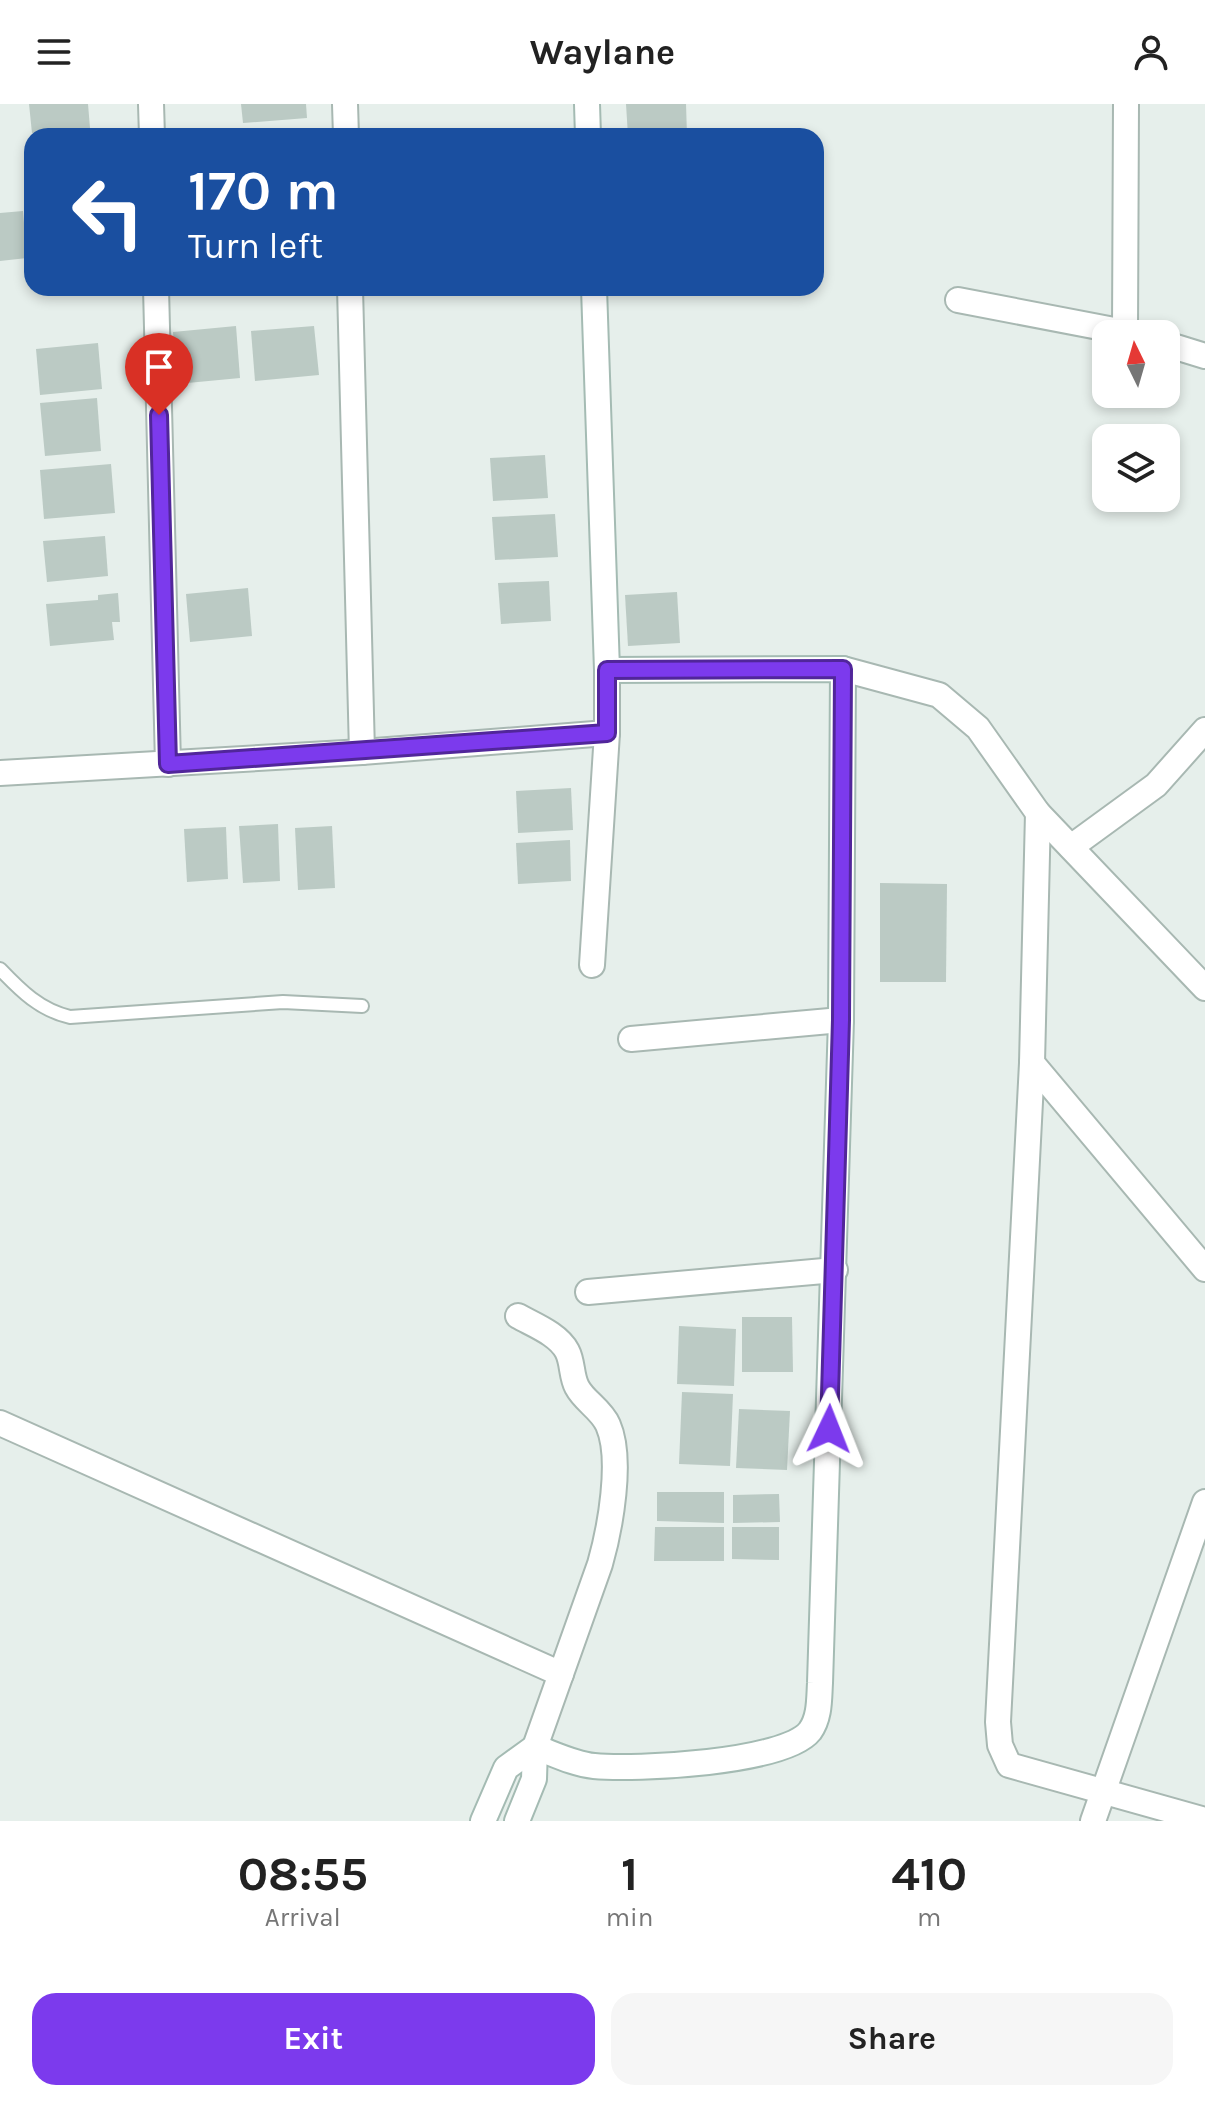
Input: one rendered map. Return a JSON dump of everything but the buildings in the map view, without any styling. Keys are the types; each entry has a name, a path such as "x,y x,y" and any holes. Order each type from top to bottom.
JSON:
{"street":[{"path":"151,104 152,128"},
{"path":"345,104 346,128"},
{"path":"587,104 588,128"},
{"path":"1126,104 1130,320"},
{"path":"156,296 168,764"},
{"path":"350,296 362,752"},
{"path":"592,965 607,733 594,296"},
{"path":"958,300 1092,325"},
{"path":"1180,348 1205,356"},
{"path":"607,670 843,669 939,695 978,728 1038,813 1205,988"},
{"path":"535,1747 593,1766 693,1764 770,1753 792,1745 810,1731 819,1709 841,1020 843,669"},
{"path":"1071,847 1156,785 1205,730"},
{"path":"0,773 362,752 607,733"},
{"path":"1038,813 1032,1063 998,1722 1000,1745 1009,1765 1205,1820"},
{"path":"631,1039 841,1020"},
{"path":"1032,1063 1205,1269"},
{"path":"588,1292 835,1270"},
{"path":"517,1821 534,1779 535,1747 609,1534 614,1470 611,1434 601,1415 577,1389 567,1350 557,1339 518,1316"},
{"path":"0,1423 561,1674"},
{"path":"1093,1821 1205,1502"},
{"path":"483,1821 506,1768 535,1747"}],"lane":[{"path":"0,969 39,1005 55,1014 70,1017 283,1002 362,1006"}],"route":[{"path":"159,415 168,764 607,733 607,670 843,669 841,1020 829,1429"}]}
